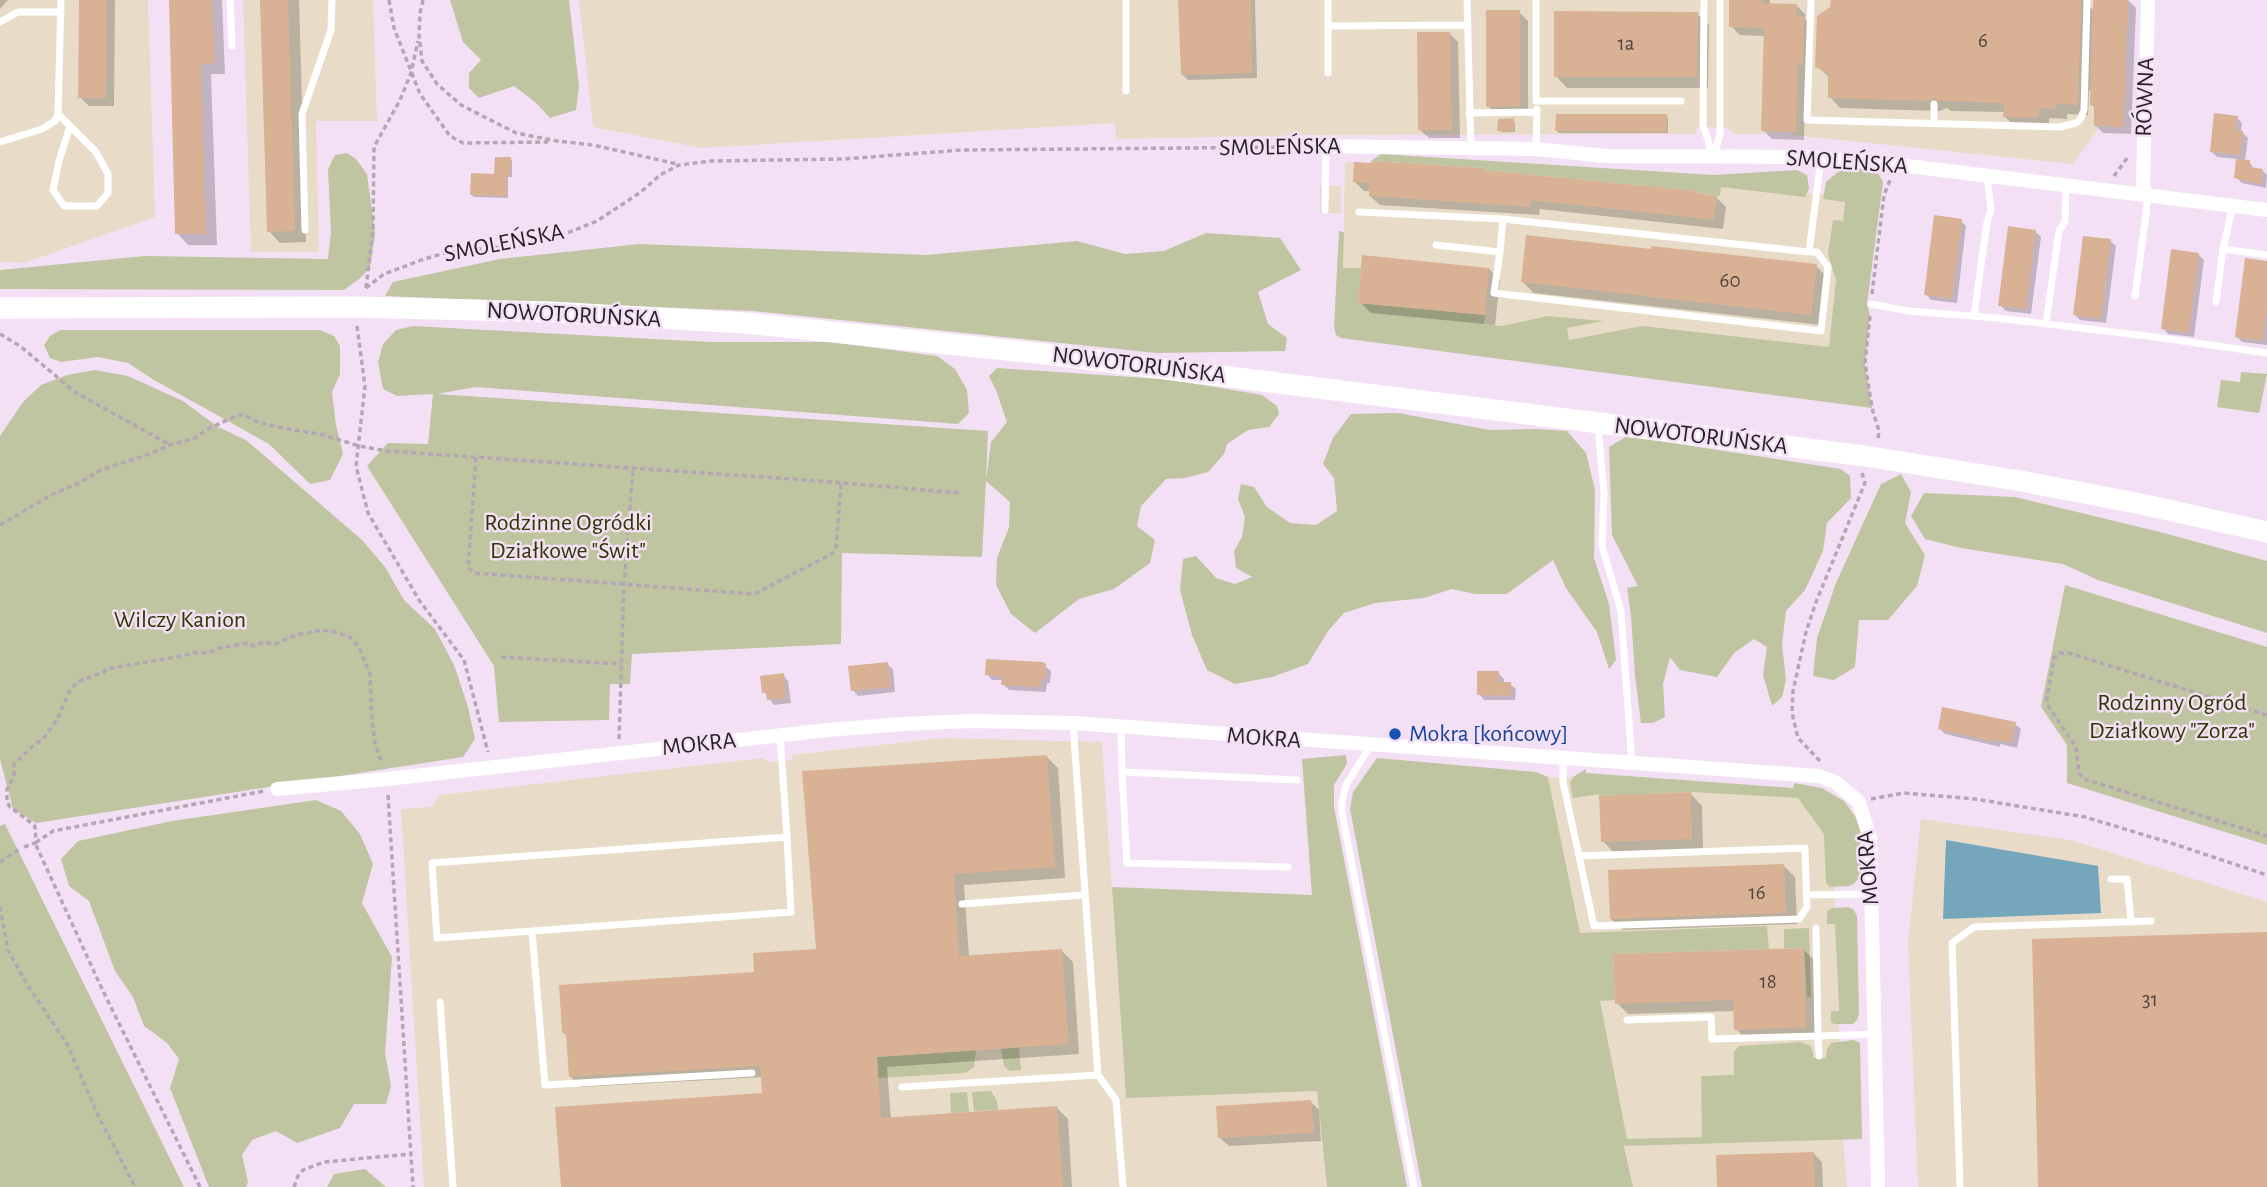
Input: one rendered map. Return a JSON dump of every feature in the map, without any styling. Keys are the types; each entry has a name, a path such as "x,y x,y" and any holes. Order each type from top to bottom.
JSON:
{"main road":[{"name":"NOWOTORUŃSKA","path":"0,308 361,298 745,323 1045,354 1865,456 2035,483 2267,533"}],"street":[{"name":"RÓWNA","path":"2145,194 2143,183 2148,0"},
{"name":"SMOLEŃSKA","path":"1319,146 1536,149 1605,156 1821,158 2066,184 2267,210"},
{"name":"MOKRA","path":"277,789 385,775 491,767 780,735 936,722 1073,723 1802,774 1835,782 1859,802 1870,838 1878,1187"}],"lane":[{"path":"0,142 42,129 55,121 58,114 61,0"},
{"path":"230,0 232,46"},
{"path":"305,230 302,114 331,30 332,0"},
{"path":"1126,0 1126,90"},
{"path":"1328,0 1328,73"},
{"path":"1467,0 1471,150"},
{"path":"1536,0 1536,149"},
{"path":"1704,0 1703,125 1714,156"},
{"path":"1714,156 1720,134 1720,0"},
{"path":"1811,0 1807,120 2060,127 2076,123 2082,115 2087,0"},
{"path":"0,22 18,12 61,12"},
{"path":"1328,26 1468,25"},
{"path":"1536,101 1681,101"},
{"path":"1934,104 1934,123"},
{"path":"1469,113 1537,112"},
{"path":"58,114 70,126 96,152 108,174 108,193 97,206 64,206 53,190 70,126"},
{"path":"1319,146 1325,210"},
{"path":"1808,251 1821,158"},
{"path":"1974,316 1987,222 1991,211 1987,175"},
{"path":"2046,324 2059,232 2064,222 2066,184"},
{"path":"2135,296 2146,214 2145,194"},
{"path":"2216,302 2223,249 2233,204"},
{"path":"1359,212 1503,219 1816,252 1828,267 1821,331 1494,293 1503,219"},
{"path":"1436,245 1500,252"},
{"path":"2223,249 2267,255"},
{"path":"1871,304 1909,311 2046,324 2267,354"},
{"path":"1598,424 1604,493 1602,546 1621,611 1632,764"},
{"path":"1073,723 1098,1075 1116,1100 1123,1187"},
{"path":"1121,727 1127,863 1288,867"},
{"path":"780,735 791,912 437,938 432,863 786,837"},
{"path":"1371,745 1346,785 1342,813 1414,1187"},
{"path":"1563,759 1563,782 1594,926 1799,919 1807,907 1804,848 1579,856"},
{"path":"1122,772 1297,780"},
{"path":"2111,879 2127,879 2131,922"},
{"path":"1806,895 1872,894"},
{"path":"962,904 1084,895"},
{"path":"1960,1187 1952,943 1974,927 2151,921"},
{"path":"1816,928 1819,1056"},
{"path":"532,931 545,1085 752,1073"},
{"path":"440,1002 453,1187"},
{"path":"1627,1020 1711,1017 1712,1039 1875,1034"},
{"path":"902,1087 1098,1075"}],"path":[{"path":"389,0 394,28 419,94 450,136 463,143 557,141"},
{"path":"423,0 419,35 422,61 430,76 447,95 461,105 516,133 593,145 679,165"},
{"path":"419,35 411,73 400,100 373,147 373,230 356,330 365,386 356,466 368,513 419,600 464,660 491,767"},
{"name":"SMOLEŃSKA","path":"361,298 384,274 424,259 445,253 560,236 597,221 641,192 660,175 679,165 711,161 843,159 962,150 1319,146"},
{"path":"0,334 20,346 75,392 170,445"},
{"path":"0,525 53,494 103,470 195,438 238,415 387,452 961,493"},
{"path":"1835,782 1829,769 1798,738 1791,713 1793,691 1806,632 1816,602 1865,482 1861,471 1865,456"},
{"path":"476,458 468,568 475,573 754,594 832,554 836,547 841,483"},
{"path":"619,753 624,584 633,468"},
{"path":"200,1187 103,991 35,843 34,825 6,802 7,790 14,775 13,764 43,739 57,720 69,692 77,682 104,672 106,668 207,653 249,643 254,646 263,642 275,644 296,635 322,630 350,637 358,645 370,674 374,743 385,775 413,1187"},
{"path":"2267,715 2068,653 2059,653 2054,658 2047,699 2049,707 2076,747 2079,773 2084,779 2267,836"},
{"path":"501,657 621,664"},
{"path":"0,862 53,831 277,789"},
{"path":"1859,802 1904,793 1975,799 2085,817 2267,875"},
{"path":"0,907 8,950 28,986 67,1044 98,1115 135,1187"},
{"path":"294,1187 303,1170 324,1162 411,1154"}],"shaded area":[{"path":"0,0 148,0 155,217 24,263 0,262"},
{"path":"243,0 373,0 377,121 316,121 319,252 251,252"},
{"path":"579,0 2128,0 2124,127 2097,126 2097,131 2073,164 1792,135 1792,132 1735,134 1727,128 1697,127 1696,134 1305,135 1116,139 1115,123 701,148 593,127"},
{"path":"1371,161 1483,168 1697,191 1717,183 1874,200 1848,401 1342,331 1345,162"},
{"path":"1320,186 1341,186 1341,213 1320,213"},
{"path":"942,738 1102,742 1126,1097 1317,1091 1327,1187 424,1187 401,809 432,807 439,795 763,758 769,762 792,760 792,755"},
{"path":"1548,777 1798,798 1832,833 1847,1187 1633,1187"},
{"path":"1921,819 2071,840 2267,902 2267,1187 1918,1187 1908,942"}],"green space":[{"path":"450,0 569,0 579,86 576,110 550,118 514,86 479,98 469,88 469,73 481,60 463,42"},
{"path":"347,153 356,159 367,174 375,234 370,268 344,290 0,289 0,270 145,256 328,259 331,232 328,169 335,155"},
{"path":"1381,154 1713,175 1797,170 1807,175 1809,189 1805,197 1721,187 1720,196 1696,191 1482,168 1371,161"},
{"path":"1848,167 1876,170 1883,182 1867,304 1870,315 1865,363 1872,408 1341,338 1336,335 1334,327 1339,231 1344,232 1343,268 1361,268 1358,303 1485,315 1484,324 1502,326 1548,316 1604,321 1567,328 1569,340 1642,326 1829,347 1836,280 1828,254 1833,220 1843,221 1845,202 1823,199 1826,182"},
{"path":"1206,233 1280,238 1301,270 1258,292 1268,324 1287,338 1285,351 1157,353 754,311 385,296 393,282 500,259 639,244 927,255 1077,241 1125,254 1164,251"},
{"name":"Rodzinne Ogródki Działkowe \"Świt\"","path":"413,326 710,342 831,342 937,356 955,369 967,390 969,413 958,424 476,387 437,394 988,431 986,480 991,442 1007,422 989,376 997,368 1162,379 1215,387 1262,395 1277,406 1279,414 1269,427 1248,430 1227,444 1224,454 1208,472 1185,478 1166,479 1141,506 1137,526 1155,540 1150,563 1114,589 1079,599 1035,633 1011,614 996,585 997,558 1009,527 1010,502 986,481 982,557 842,553 841,644 632,654 630,684 610,684 609,720 499,722 494,666 367,466 388,443 428,444 433,394 397,396 383,389 378,362 383,344 396,330"},
{"path":"60,330 320,330 334,336 340,346 340,374 332,392 343,454 330,480 310,484 269,444 128,363 98,357 61,362 50,358 44,345 50,336"},
{"name":"Wilczy Kanion","path":"95,370 128,376 183,401 218,427 246,440 362,540 385,567 404,600 435,629 454,665 475,739 463,757 36,823 13,809 0,759 0,436 23,402 41,385 67,375"},
{"path":"2241,372 2267,374 2259,413 2217,407 2221,380 2240,382"},
{"path":"1398,413 1490,430 1567,431 1586,453 1595,490 1594,558 1609,604 1616,660 1609,669 1597,632 1566,588 1553,560 1507,594 1475,594 1452,589 1424,598 1375,603 1344,613 1328,631 1308,664 1272,677 1235,684 1207,670 1192,635 1180,590 1183,559 1196,556 1216,578 1235,584 1252,577 1236,568 1234,551 1242,537 1245,517 1238,499 1241,484 1254,487 1267,507 1290,523 1316,525 1337,511 1334,478 1323,464 1333,438 1351,414"},
{"path":"1627,436 1841,469 1850,476 1851,498 1827,523 1823,551 1805,590 1786,611 1782,644 1786,680 1782,697 1772,706 1763,675 1767,647 1754,639 1734,653 1717,677 1680,670 1670,657 1663,684 1665,717 1653,723 1641,723 1627,588 1638,586 1612,535 1609,447"},
{"path":"1901,474 1911,492 1905,523 1925,555 1917,586 1888,620 1859,620 1855,667 1834,680 1813,676 1817,638 1836,583 1881,484"},
{"path":"1924,493 2015,497 2267,561 2267,633 2098,580 2063,564 1961,548 1925,539 1911,516"},
{"name":"Rodzinny Ogród Działkowy \"Zorza\"","path":"2065,585 2267,647 2267,845 2067,783 2067,745 2041,707"},
{"path":"1346,755 1347,764 1334,785 1334,807 1407,1187 1327,1187 1317,1091 1126,1098 1112,887 1312,895 1302,759"},
{"path":"1377,758 1536,772 1548,777 1580,933 1767,926 1769,949 1613,954 1615,1000 1600,1001 1627,1139 1702,1137 1701,1076 1734,1075 1734,1052 1739,1046 1801,1042 1811,1046 1814,1058 1826,1058 1831,1043 1854,1040 1860,1043 1862,1139 1624,1146 1633,1187 1422,1187 1350,809 1353,792"},
{"path":"1586,769 1586,773 1793,788 1794,783 1822,788 1844,801 1855,816 1860,830 1860,876 1849,886 1830,887 1826,883 1824,834 1798,798 1691,792 1599,794 1573,798 1570,783 1573,777"},
{"path":"316,800 341,811 360,834 373,864 362,903 392,957 385,1053 391,1086 386,1104 354,1104 340,1128 297,1143 276,1131 252,1140 242,1155 248,1182 246,1187 209,1187 170,1088 179,1059 167,1043 144,1026 133,997 115,971 89,901 69,886 61,859 78,841 172,821"},
{"path":"5,824 184,1187 0,1187 0,826"},
{"path":"1848,907 1854,910 1857,916 1859,1014 1853,1024 1834,1024 1831,1022 1831,1011 1839,1011 1835,924 1827,924 1827,911"},
{"path":"1809,928 1811,997 1807,997 1804,948 1784,948 1784,929"},
{"path":"1019,1047 1021,1070 1010,1071 1004,1066 1001,1049"},
{"path":"976,1050 974,1067 965,1073 878,1078 877,1057"},
{"path":"991,1091 997,1101 998,1110 974,1111 972,1092"},
{"path":"967,1092 969,1112 951,1113 950,1093"},
{"path":"365,1169 386,1187 327,1187 334,1174"}],"water":[{"path":"1946,840 2098,866 2101,913 1943,919"}],"building":[{"path":"79,0 107,0 106,98 78,98"},
{"path":"169,0 212,0 215,63 201,64 206,234 175,234"},
{"path":"260,0 288,0 295,231 267,232"},
{"path":"1178,0 1251,0 1252,73 1181,75"},
{"path":"1729,0 1797,4 1796,16 1804,16 1803,65 1797,65 1796,132 1761,131 1764,28 1729,27"},
{"path":"1831,0 2081,0 2078,105 2057,104 2056,109 2039,108 2039,118 2003,117 2004,103 1939,101 1935,98 1929,101 1828,98 1828,73 1815,67 1817,16 1830,7"},
{"path":"2093,0 2128,0 2124,127 2094,126 2094,105 2090,105"},
{"path":"1486,10 1520,10 1520,106 1486,107"},
{"path":"1554,11 1698,12 1697,77 1554,77"},
{"path":"1417,32 1450,32 1452,130 1418,130"},
{"path":"2214,113 2238,116 2236,130 2243,131 2240,155 2210,152"},
{"path":"1556,114 1667,114 1667,132 1555,131"},
{"path":"1514,118 1514,131 1497,131 1498,119"},
{"path":"495,157 511,157 506,196 470,195 471,173 494,174"},
{"path":"2236,159 2250,160 2250,167 2263,169 2261,184 2234,178"},
{"path":"1354,162 1483,168 1697,191 1717,196 1714,220 1531,200 1530,207 1369,196 1369,183 1353,182"},
{"path":"1934,215 1962,219 1952,299 1924,295"},
{"path":"2008,226 2036,230 2026,309 1998,306"},
{"path":"1526,235 1817,264 1811,315 1521,282"},
{"path":"2083,236 2111,239 2101,319 2073,315"},
{"path":"2171,249 2199,253 2189,333 2161,329"},
{"path":"1362,255 1489,268 1485,315 1358,303"},
{"path":"2245,258 2267,261 2267,309 2263,341 2235,337"},
{"path":"986,659 1043,662 1046,664 1045,679 1042,678 1041,687 1001,685 1002,676 985,675"},
{"path":"888,662 891,687 851,691 848,666"},
{"path":"1477,671 1499,671 1499,682 1511,682 1511,696 1477,695"},
{"path":"784,673 786,698 767,700 766,692 762,693 760,676"},
{"path":"1942,707 2016,722 2012,743 1995,742 1938,729"},
{"path":"1047,755 1055,867 954,874 959,956 1062,949 1069,1044 877,1057 881,1118 1057,1106 1063,1187 561,1187 555,1107 762,1093 760,1066 569,1077 566,1033 562,1033 559,985 754,972 753,953 816,949 802,771"},
{"path":"1691,792 1692,839 1601,842 1599,796"},
{"path":"1784,864 1786,913 1610,919 1608,870"},
{"path":"2267,932 2267,1187 2038,1187 2032,939"},
{"path":"1804,948 1806,1027 1734,1030 1733,1000 1615,1004 1613,954"},
{"path":"1311,1100 1314,1133 1218,1138 1216,1106"},
{"path":"1814,1152 1815,1187 1717,1187 1716,1155"}],"place":[{"name":"Mokra [końcowy]","path":"1395,734"}]}
